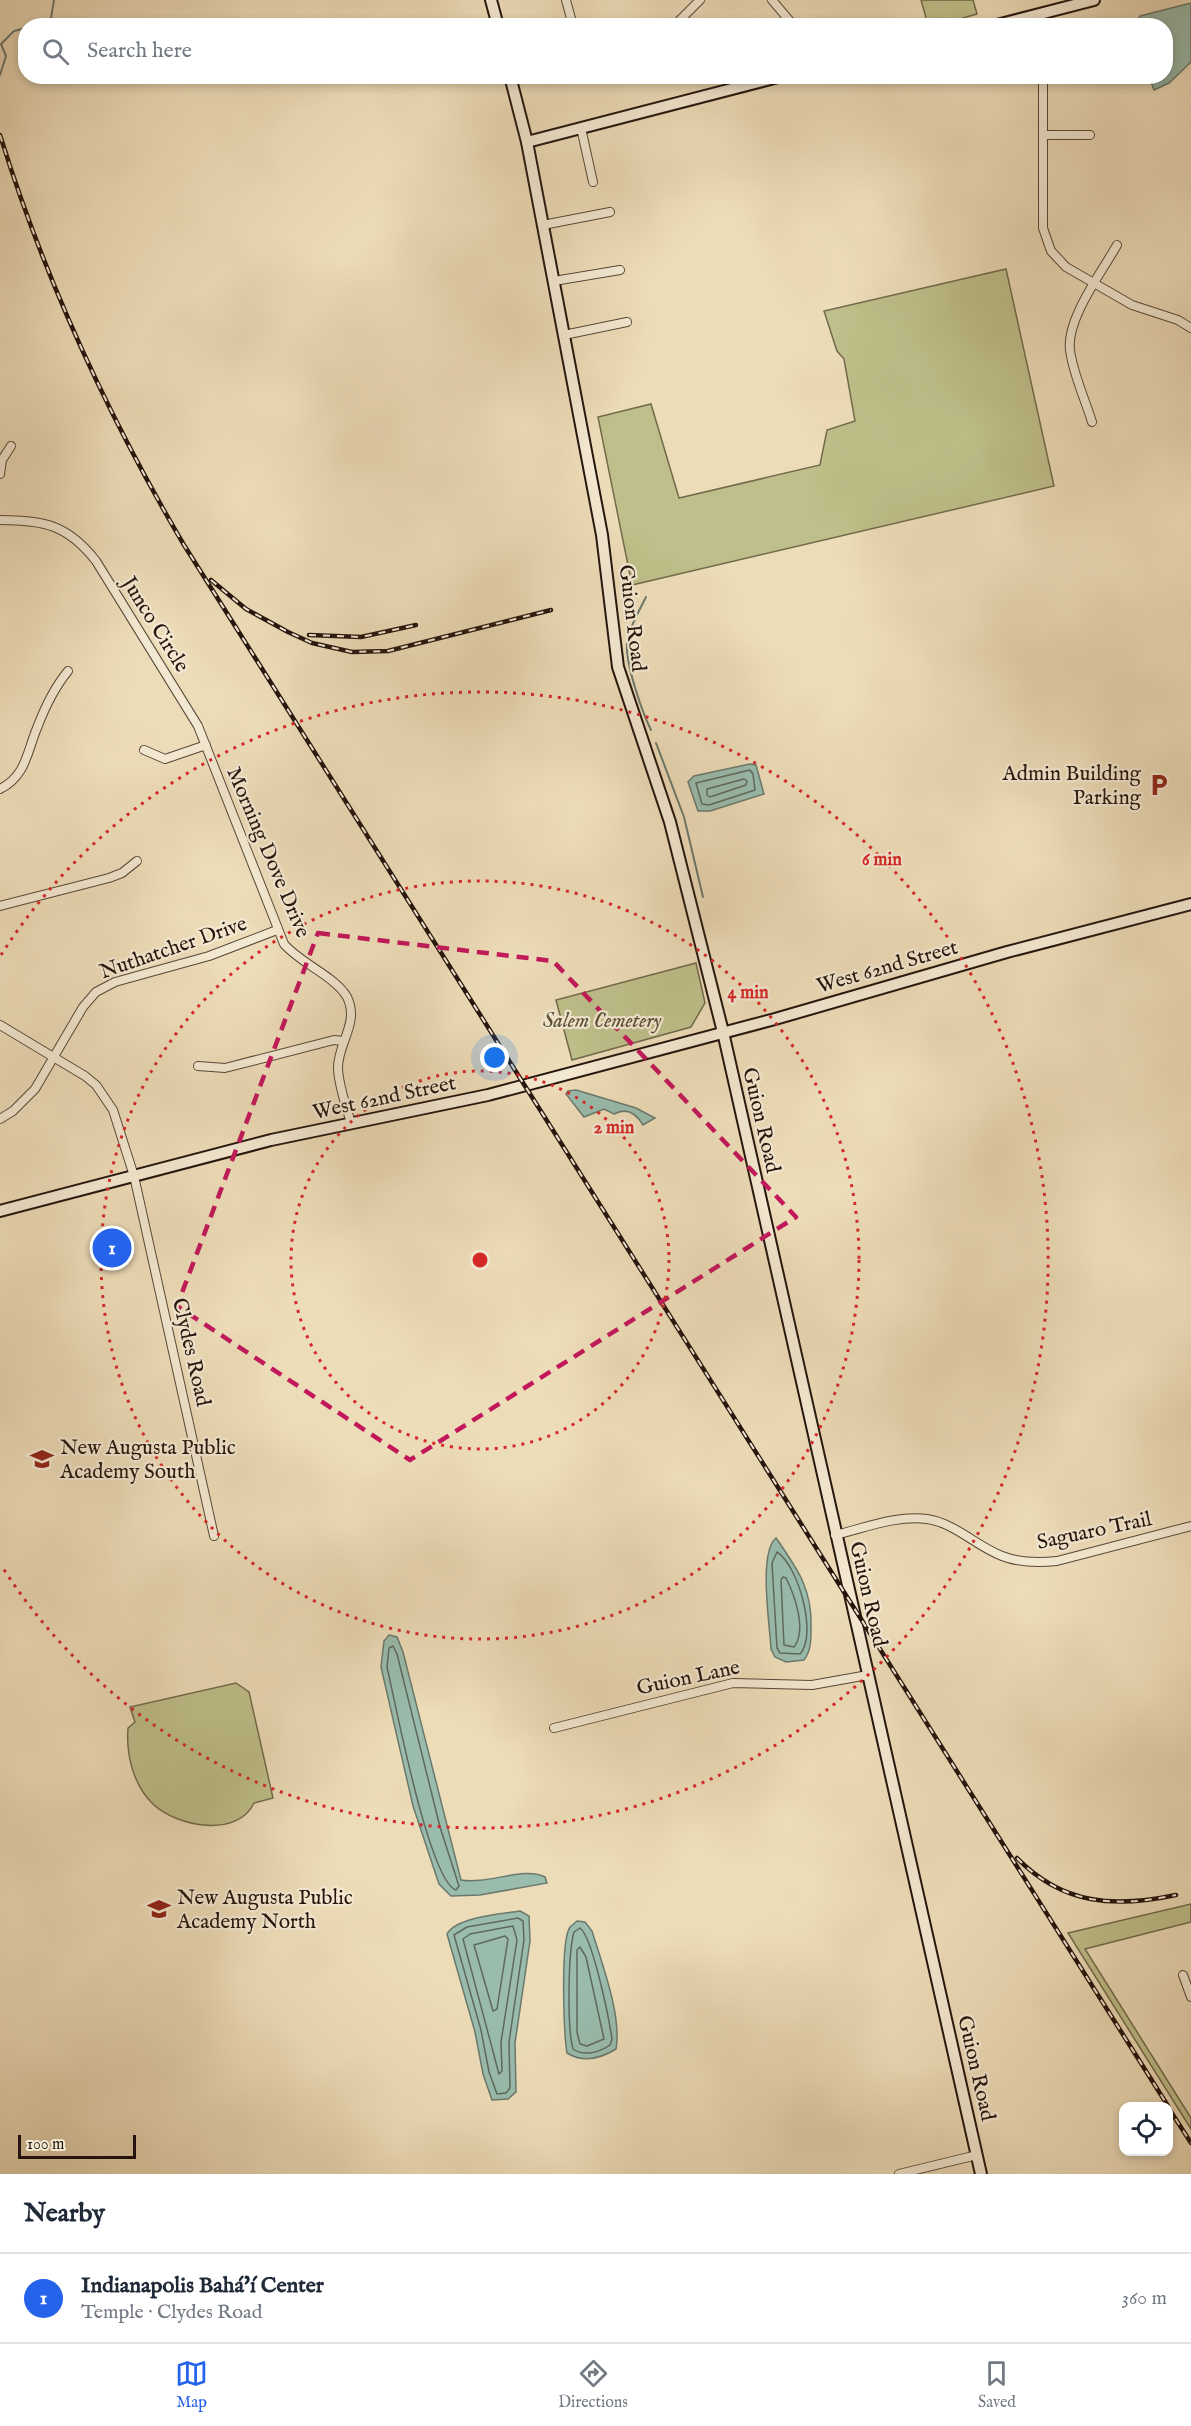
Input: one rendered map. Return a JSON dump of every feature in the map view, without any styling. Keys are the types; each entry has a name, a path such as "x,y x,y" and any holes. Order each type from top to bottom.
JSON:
{"street":[{"path":"491,0 496,18"},
{"path":"566,0 571,18"},
{"path":"682,18 700,0"},
{"path":"772,0 787,18"},
{"path":"1032,18 1094,0"},
{"path":"1040,14 1041,18"},
{"name":"Guion Road","path":"512,84 527,142 605,554 618,667 675,840 723,1032 981,2174"},
{"path":"527,142 751,84"},
{"path":"1043,84 1045,238 1060,262 1095,285 1132,305 1178,320 1191,328"},
{"path":"581,128 593,182"},
{"path":"1044,135 1090,135"},
{"path":"543,225 610,212"},
{"path":"1092,422 1072,361 1069,344 1073,324 1117,245"},
{"path":"554,281 620,270"},
{"path":"564,335 627,322"},
{"path":"0,474 2,460 11,446"},
{"name":"Junco Circle","path":"0,520 31,520 50,525 68,533 85,547 96,561 198,726 206,746"},
{"path":"0,789 15,779 24,766 51,695 68,671"},
{"path":"144,750 165,759 206,746"},
{"name":"Morning Dove Drive","path":"206,746 277,930 292,954 341,989 347,997 351,1021 338,1069 351,1123"},
{"path":"0,906 109,878 122,873 137,861"},
{"name":"West 62nd Street","path":"0,1211 271,1140 488,1095 879,990 1007,952 1191,904"},
{"name":"Nuthatcher Drive","path":"0,1119 13,1111 35,1089 83,1007 96,992 105,986 209,956 277,930"},
{"name":"Clydes Road","path":"0,1025 85,1076 105,1096 119,1126 134,1176 214,1536"},
{"path":"198,1066 225,1068 334,1040 345,1041"},
{"name":"Saguaro Trail","path":"835,1535 899,1519 929,1520 954,1529 1002,1556 1035,1563 1057,1561 1191,1526"},
{"name":"Guion Lane","path":"554,1728 733,1683 812,1685 868,1675"},
{"path":"1183,1975 1191,1997"},
{"path":"899,2174 977,2155"}],"highlighted area":[{"path":"318,933 553,961 796,1217 410,1460 177,1306"}],"green space":[{"path":"921,0 973,0 977,14 963,18 926,18"},
{"path":"1006,269 1054,486 632,585 598,417 651,404 679,498 820,465 827,430 855,421 844,359 837,351 824,311"},
{"name":"Salem Cemetery","path":"696,963 705,1003 691,1027 572,1060 556,1000"},
{"path":"236,1683 249,1692 273,1798 254,1803 246,1814 235,1821 221,1825 191,1823 164,1812 153,1804 140,1788 132,1769 128,1748 128,1728 135,1722 130,1707"},
{"path":"1191,1904 1191,1922 1085,1949 1191,2118 1191,2129 1068,1933"}],"water":[{"path":"1191,3 1191,62 1173,79 1173,18 1139,18"},
{"path":"1152,84 1167,84 1154,90"},
{"path":"750,764 756,765 764,794 710,811 698,811 688,782 694,776"},
{"path":"576,1090 636,1108 655,1118 643,1125 631,1112 623,1111 614,1114 604,1109 584,1117 566,1094 568,1091"},
{"path":"776,1538 797,1570 809,1603 811,1641 804,1660 786,1662 775,1657 771,1649 766,1574 767,1558"},
{"path":"389,1635 397,1637 403,1652 461,1880 536,1874 545,1877 547,1883 480,1895 451,1896 439,1884 413,1806 381,1667 384,1641"},
{"path":"520,1911 529,1916 530,1941 515,2043 516,2092 508,2099 492,2100 483,2074 475,2032 447,1934 452,1928 469,1920"},
{"path":"577,1921 585,1922 592,1931 614,2006 617,2036 616,2049 604,2055 585,2059 567,2053 566,2043 565,1950 570,1927"}],"waterway":[{"path":"51,18 54,0"},
{"path":"0,75 6,56 1,44 18,30"},
{"path":"646,597 632,627 627,654 635,688 651,730"},
{"path":"656,743 684,817 703,897"}],"railway":[{"path":"0,135 37,241 80,345 129,446 184,545 1165,2102"},
{"path":"211,580 246,609 288,632 312,643 352,652 388,651 551,610"},
{"path":"309,635 361,637 416,625"},
{"path":"1017,1858 1035,1874 1053,1885 1071,1894 1091,1899 1132,1901 1176,1895"},
{"path":"1173,2115 1191,2143"}],"place":[{"name":"Admin Building Parking","path":"1159,785"},
{"name":"Indianapolis Bahá'í Center","path":"112,1248"},
{"name":"New Augusta Public Academy South","path":"42,1459"},
{"name":"New Augusta Public Academy North","path":"159,1909"}]}
